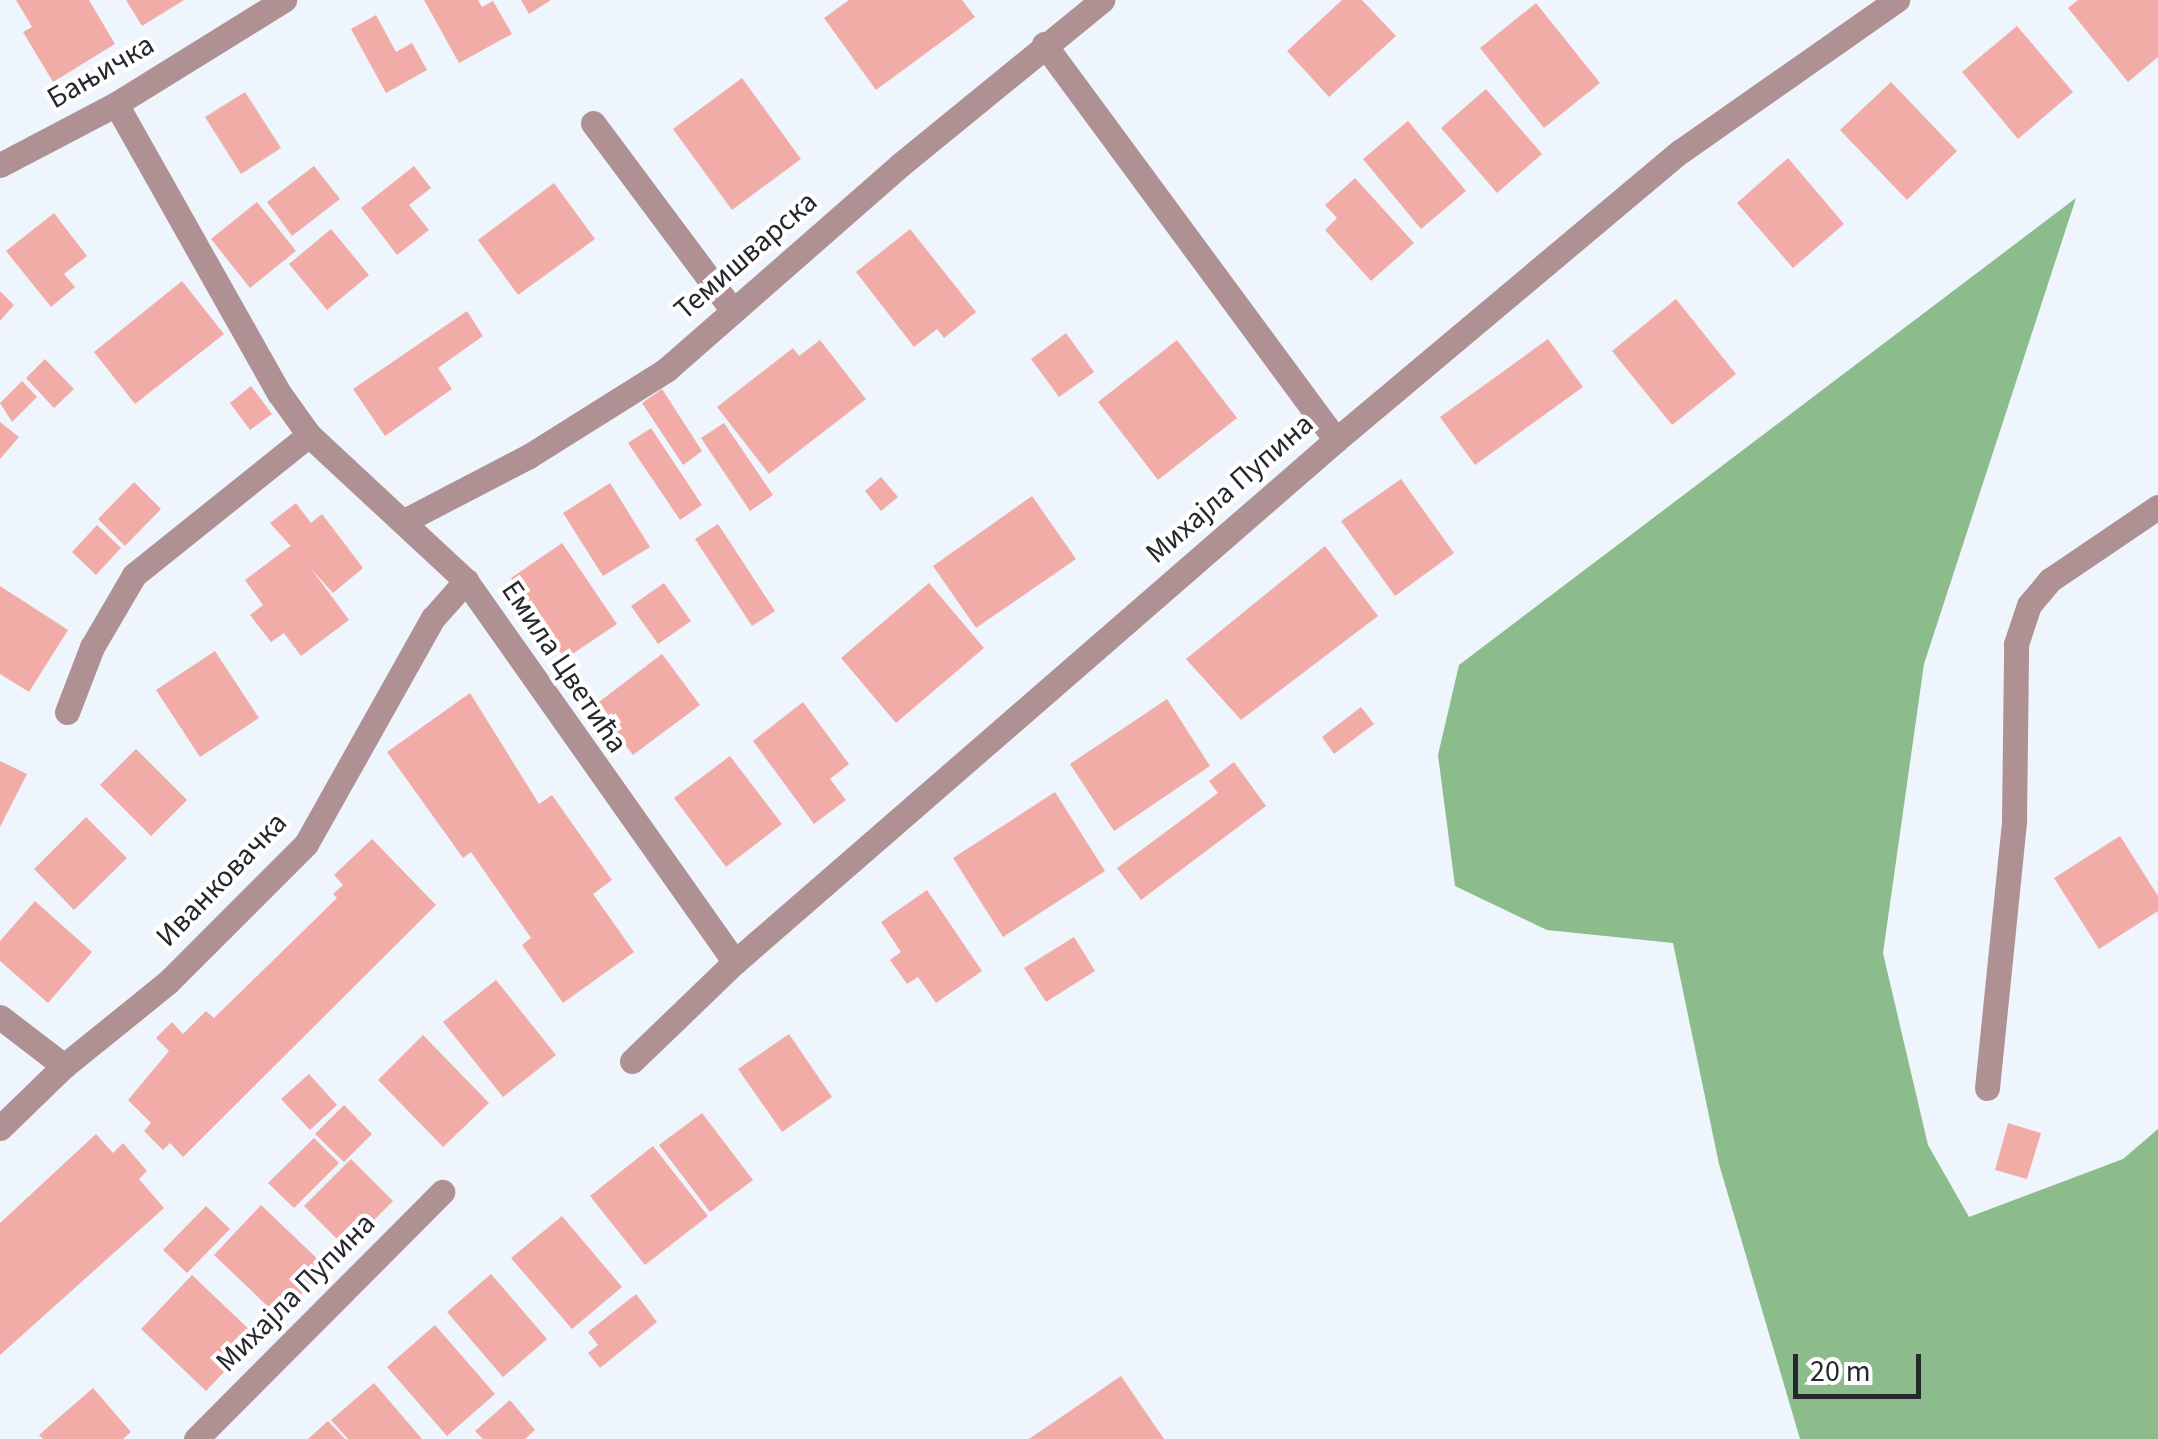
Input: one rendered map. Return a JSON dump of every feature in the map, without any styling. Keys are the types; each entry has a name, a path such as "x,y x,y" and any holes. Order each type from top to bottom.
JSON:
{"street":[{"name":"Бањичка","path":"0,166 116,104 284,0"},
{"name":"Темишварска","path":"406,520 529,456 666,370 1044,44 1102,0"},
{"name":"Михајла Пупина","path":"632,1061 735,962 1336,440 1682,151 1897,0"},
{"path":"1044,44 1336,440"},
{"name":"Емила Цветића","path":"116,104 279,393 310,435 406,520 466,581 735,962"},
{"path":"593,123 733,311"},
{"path":"67,712 92,647 134,575 310,435"},
{"path":"1986,1088 2014,820 2016,644 2030,605 2050,580 2158,507"},
{"name":"Иванковачка","path":"0,1128 64,1066 168,982 306,844 433,618 466,581"},
{"path":"0,1018 64,1066"},
{"name":"Михајла Пупина","path":"196,1439 442,1192"}],"green space":[{"path":"2076,198 1924,664 1883,953 1928,1145 1969,1217 2123,1159 2158,1129 2158,1439 1800,1439 1719,1164 1673,943 1547,930 1455,886 1438,755 1459,665"}],"building":[{"path":"16,0 89,0 115,44 53,82 23,32 32,27"},
{"path":"126,0 184,0 142,26"},
{"path":"424,0 478,0 482,7 493,1 512,34 459,63"},
{"path":"521,0 551,0 529,14"},
{"path":"849,0 962,0 975,17 876,90 824,18"},
{"path":"1342,0 1362,0 1396,36 1329,97 1287,51"},
{"path":"2078,0 2158,0 2158,57 2128,82 2068,8"},
{"path":"1536,3 1600,83 1544,128 1480,48"},
{"path":"376,15 396,52 412,43 427,70 386,93 351,29"},
{"path":"2017,26 2073,92 2018,139 1962,72"},
{"path":"742,78 801,159 732,210 673,129"},
{"path":"1891,82 1957,151 1907,200 1840,130"},
{"path":"1486,89 1542,154 1497,193 1441,128"},
{"path":"245,92 281,148 241,174 205,117"},
{"path":"1408,121 1466,191 1421,229 1363,159"},
{"path":"1788,158 1844,224 1793,268 1737,203"},
{"path":"314,166 340,199 292,236 267,202"},
{"path":"414,166 431,188 409,205 429,230 397,255 361,208"},
{"path":"1355,178 1414,243 1371,281 1325,230 1337,218 1325,205"},
{"path":"554,183 595,239 518,295 478,240"},
{"path":"257,202 296,251 250,288 211,239"},
{"path":"54,213 87,256 64,274 75,287 51,307 6,251"},
{"path":"331,229 369,275 327,310 289,264"},
{"path":"910,229 976,312 944,338 937,329 914,347 856,272"},
{"path":"182,281 224,334 135,404 94,352"},
{"path":"0,291 14,305 0,321"},
{"path":"1676,299 1736,374 1672,425 1612,351"},
{"path":"467,311 483,336 438,368 452,389 385,436 353,389"},
{"path":"1066,333 1094,372 1059,397 1031,359"},
{"path":"1548,339 1583,387 1475,465 1440,417"},
{"path":"820,340 866,399 769,474 717,407 793,348 799,356"},
{"path":"1177,340 1237,418 1158,480 1098,402"},
{"path":"45,359 74,389 54,408 26,378"},
{"path":"22,381 37,397 12,422 0,403"},
{"path":"251,386 272,414 250,430 230,403"},
{"path":"662,389 702,451 683,465 642,403"},
{"path":"0,422 19,437 0,459"},
{"path":"724,423 773,495 750,511 701,438"},
{"path":"651,428 702,505 680,520 628,443"},
{"path":"881,477 898,497 881,511 865,491"},
{"path":"1401,479 1454,553 1395,596 1341,521"},
{"path":"134,482 161,509 125,546 98,519"},
{"path":"610,483 650,547 603,576 563,513"},
{"path":"1032,496 1076,559 976,628 933,566"},
{"path":"296,503 311,523 322,514 363,568 333,593 270,523"},
{"path":"718,524 775,611 752,626 695,539"},
{"path":"97,525 121,548 96,575 72,552"},
{"path":"562,543 617,624 565,659 511,578"},
{"path":"293,544 349,620 301,656 284,633 271,642 250,615 263,605 245,580"},
{"path":"1325,546 1378,616 1241,720 1186,659"},
{"path":"664,583 691,621 658,644 631,606"},
{"path":"929,583 984,648 896,723 841,658"},
{"path":"0,586 68,630 29,692 0,674"},
{"path":"215,651 259,718 200,757 156,690"},
{"path":"662,654 700,705 633,755 595,705"},
{"path":"470,693 539,804 552,795 612,880 593,894 634,952 563,1003 522,945 531,938 471,852 463,858 387,752"},
{"path":"1167,699 1210,766 1114,831 1070,764"},
{"path":"803,702 849,764 830,779 846,800 814,824 753,741"},
{"path":"1361,707 1374,724 1334,754 1322,737"},
{"path":"136,749 187,800 151,836 100,785"},
{"path":"730,756 782,824 726,867 674,798"},
{"path":"0,761 27,774 0,827"},
{"path":"1234,762 1266,806 1141,900 1117,868 1218,793 1209,781"},
{"path":"1055,792 1105,871 1003,937 953,858"},
{"path":"86,817 127,858 74,910 34,869"},
{"path":"2120,836 2158,896 2158,911 2099,949 2054,878"},
{"path":"372,839 436,905 183,1157 170,1143 163,1150 144,1131 151,1123 128,1100 169,1051 156,1038 172,1022 183,1034 206,1011 214,1018 337,898 333,894 343,885 334,875"},
{"path":"927,890 982,971 936,1003 918,977 907,984 890,960 901,952 881,922"},
{"path":"35,901 92,952 48,1003 0,961 0,941"},
{"path":"1074,937 1095,971 1046,1002 1024,968"},
{"path":"496,980 556,1055 503,1097 443,1022"},
{"path":"789,1034 832,1097 782,1132 738,1069"},
{"path":"423,1035 489,1103 443,1147 378,1080"},
{"path":"309,1074 337,1105 310,1130 281,1099"},
{"path":"344,1105 372,1134 344,1162 315,1134"},
{"path":"702,1113 753,1180 710,1212 659,1145"},
{"path":"2008,1123 2041,1133 2027,1179 1995,1170"},
{"path":"96,1134 113,1153 123,1143 147,1171 139,1179 164,1208 0,1355 0,1223"},
{"path":"314,1138 339,1163 294,1208 268,1183"},
{"path":"653,1146 708,1216 645,1265 590,1196"},
{"path":"351,1159 393,1201 346,1248 304,1206"},
{"path":"261,1205 327,1268 279,1317 214,1255"},
{"path":"206,1206 230,1229 187,1273 163,1250"},
{"path":"562,1216 622,1287 572,1329 511,1258"},
{"path":"491,1274 547,1339 503,1377 447,1312"},
{"path":"192,1275 257,1337 206,1391 141,1329"},
{"path":"636,1294 657,1322 600,1368 588,1353 598,1345 588,1332"},
{"path":"435,1325 495,1394 447,1436 387,1367"},
{"path":"1121,1376 1164,1439 1029,1439"},
{"path":"374,1383 422,1439 348,1439 331,1420"},
{"path":"93,1388 131,1432 123,1439 43,1439 39,1435"},
{"path":"510,1400 535,1430 525,1439 483,1439 475,1431"},
{"path":"328,1421 345,1439 308,1439"}]}
